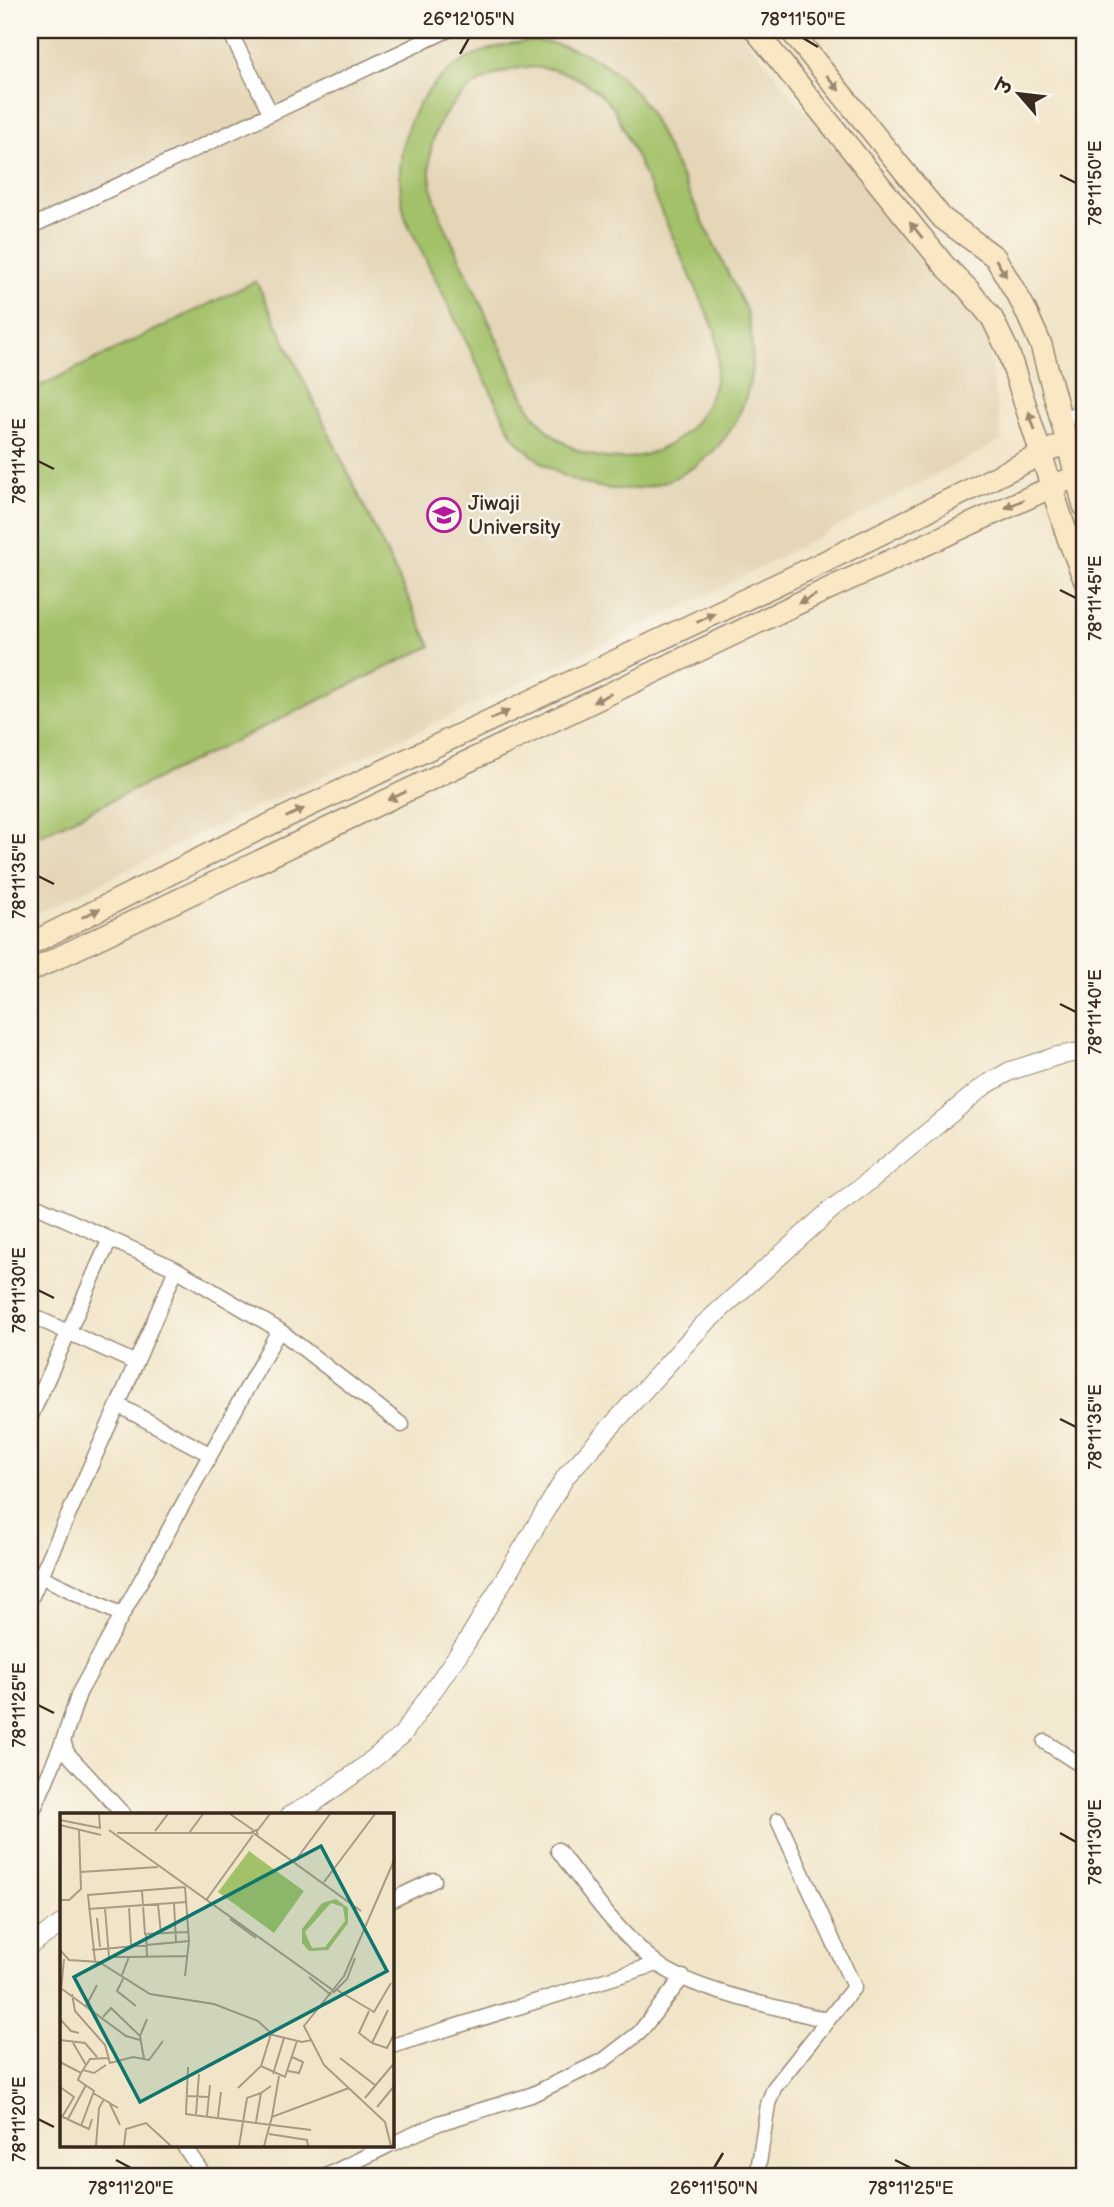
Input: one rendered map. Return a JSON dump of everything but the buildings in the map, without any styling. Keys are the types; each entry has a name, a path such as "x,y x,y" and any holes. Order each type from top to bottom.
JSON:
{"main road":[{"path":"755,30 945,267 992,318 1009,351 1084,579"},
{"path":"790,30 942,218 995,257 1024,307 1041,345 1084,506"},
{"path":"30,944 237,840 822,563 1042,454 1064,432"},
{"path":"30,971 828,589 1076,475"}],"street":[{"path":"229,30 270,112"},
{"path":"30,227 448,30"},
{"path":"1064,432 1084,409"},
{"path":"293,1813 324,1795 402,1735 466,1643 566,1476 702,1326 834,1208 984,1086 1010,1072 1057,1056 1084,1051"},
{"path":"30,1203 176,1269 279,1330 402,1425"},
{"path":"30,1418 110,1239"},
{"path":"30,1600 35,1574 118,1405 176,1269"},
{"path":"30,1315 136,1363"},
{"path":"30,1818 79,1693 279,1330"},
{"path":"118,1405 209,1454"},
{"path":"35,1574 122,1615"},
{"path":"62,1741 67,1753 122,1813"},
{"path":"1045,1742 1084,1767"},
{"path":"757,2177 768,2104 774,2088 854,1987 778,1820"},
{"path":"558,1850 602,1909 657,1964 683,1978 717,1990 827,2020"},
{"path":"394,1899 434,1880"},
{"path":"30,1945 60,1925"},
{"path":"394,2045 657,1964"},
{"path":"394,2143 439,2123 531,2095 604,2060 639,2033 683,1978"},
{"path":"185,2148 205,2177"},
{"path":"324,2177 382,2148"}],"shaded area":[{"name":"Jiwaji University","path":"30,30 739,30 986,334 1002,440 716,591 197,835 30,918"}],"green space":[{"path":"536,41 571,48 601,62 627,83 649,111 746,310 752,363 741,409 717,446 684,473 643,487 599,487 554,471 513,436 406,220 400,185 402,153 410,123 424,96 444,74 470,57 501,46","holes":["525,67 564,73 586,83 615,110 715,330 716,373 704,409 681,436 650,453 616,459 581,452 549,431 523,396 438,210 430,175 430,154 443,117 469,89 486,79"]},
{"path":"256,281 431,646 30,840 30,391"}],"place":[{"name":"Jiwaji University","path":"444,515"}]}
